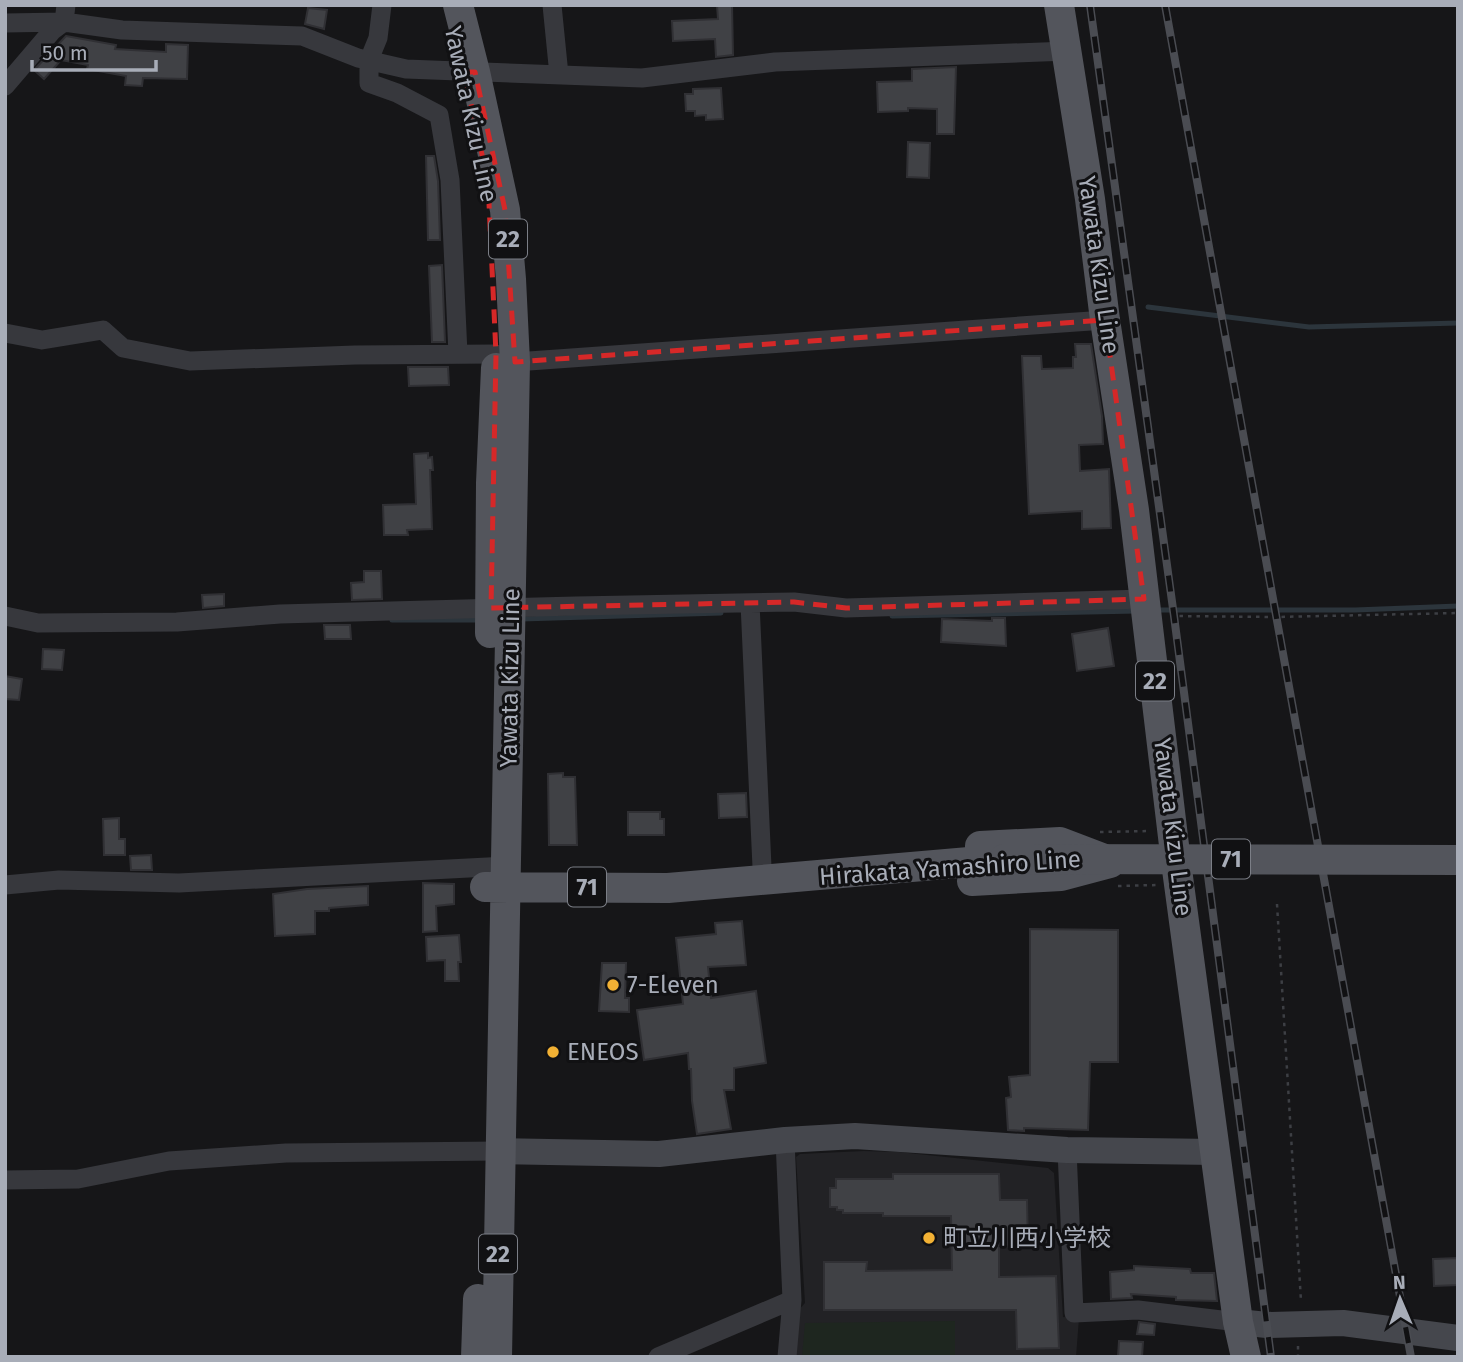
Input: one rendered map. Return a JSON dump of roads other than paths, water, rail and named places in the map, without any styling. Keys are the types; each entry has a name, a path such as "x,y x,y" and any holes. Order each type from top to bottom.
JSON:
{"main road":[{"name":"Yawata Kizu Line","path":"447,5 470,72"},
{"name":"Yawata Kizu Line","path":"458,5 492,206 506,358 491,1151 497,1357"},
{"name":"Yawata Kizu Line","path":"1059,5 1068,51 1134,510 1176,862 1238,1322 1246,1357"},
{"name":"71","path":"668,888 808,859 883,852 1060,842 1111,862"},
{"name":"Hirakata Yamashiro Line","path":"496,877 668,888 1004,859 1458,860"},
{"name":"71","path":"668,888 751,892 867,890 1061,876 1111,862 1176,862"},
{"name":"Yawata Kizu Line","path":"476,1357 491,1151"}],"street":[{"path":"382,5 378,38 369,60 369,83 397,93 439,115 450,180 458,354"},
{"path":"552,5 559,75"},
{"path":"5,86 65,14"},
{"path":"5,23 65,14 122,30 302,36 369,60 406,69 642,78 775,62 1068,51"},
{"path":"5,333 42,340 103,330 123,348 190,360 458,354 506,358 1105,320"},
{"path":"5,616 38,623 177,622 280,614 501,608 794,602 846,608 1144,599"},
{"path":"750,603 762,867"},
{"path":"5,885 59,880 179,883 496,877"},
{"path":"5,1180 78,1179 169,1161 286,1153 491,1151 659,1154 832,1136 886,1136 1067,1150 1216,1152"},
{"path":"785,1140 792,1300 787,1357"},
{"path":"1067,1150 1074,1313 1138,1310 1267,1325 1343,1323 1458,1338"},
{"path":"658,1357 792,1300"}],"waterway":[{"path":"1148,307 1309,327 1458,323"},
{"path":"1154,610 1355,610 1458,606"},
{"path":"892,616 1137,611"},
{"path":"521,619 721,613"},
{"path":"392,620 480,620"}],"railway":[{"path":"1090,5 1174,616 1271,1357"},
{"path":"1165,5 1411,1357"}],"place":[{"name":"7-Eleven","path":"613,985"},
{"name":"ENEOS","path":"553,1052"},
{"name":"町立川西小学校","path":"929,1238"}]}
